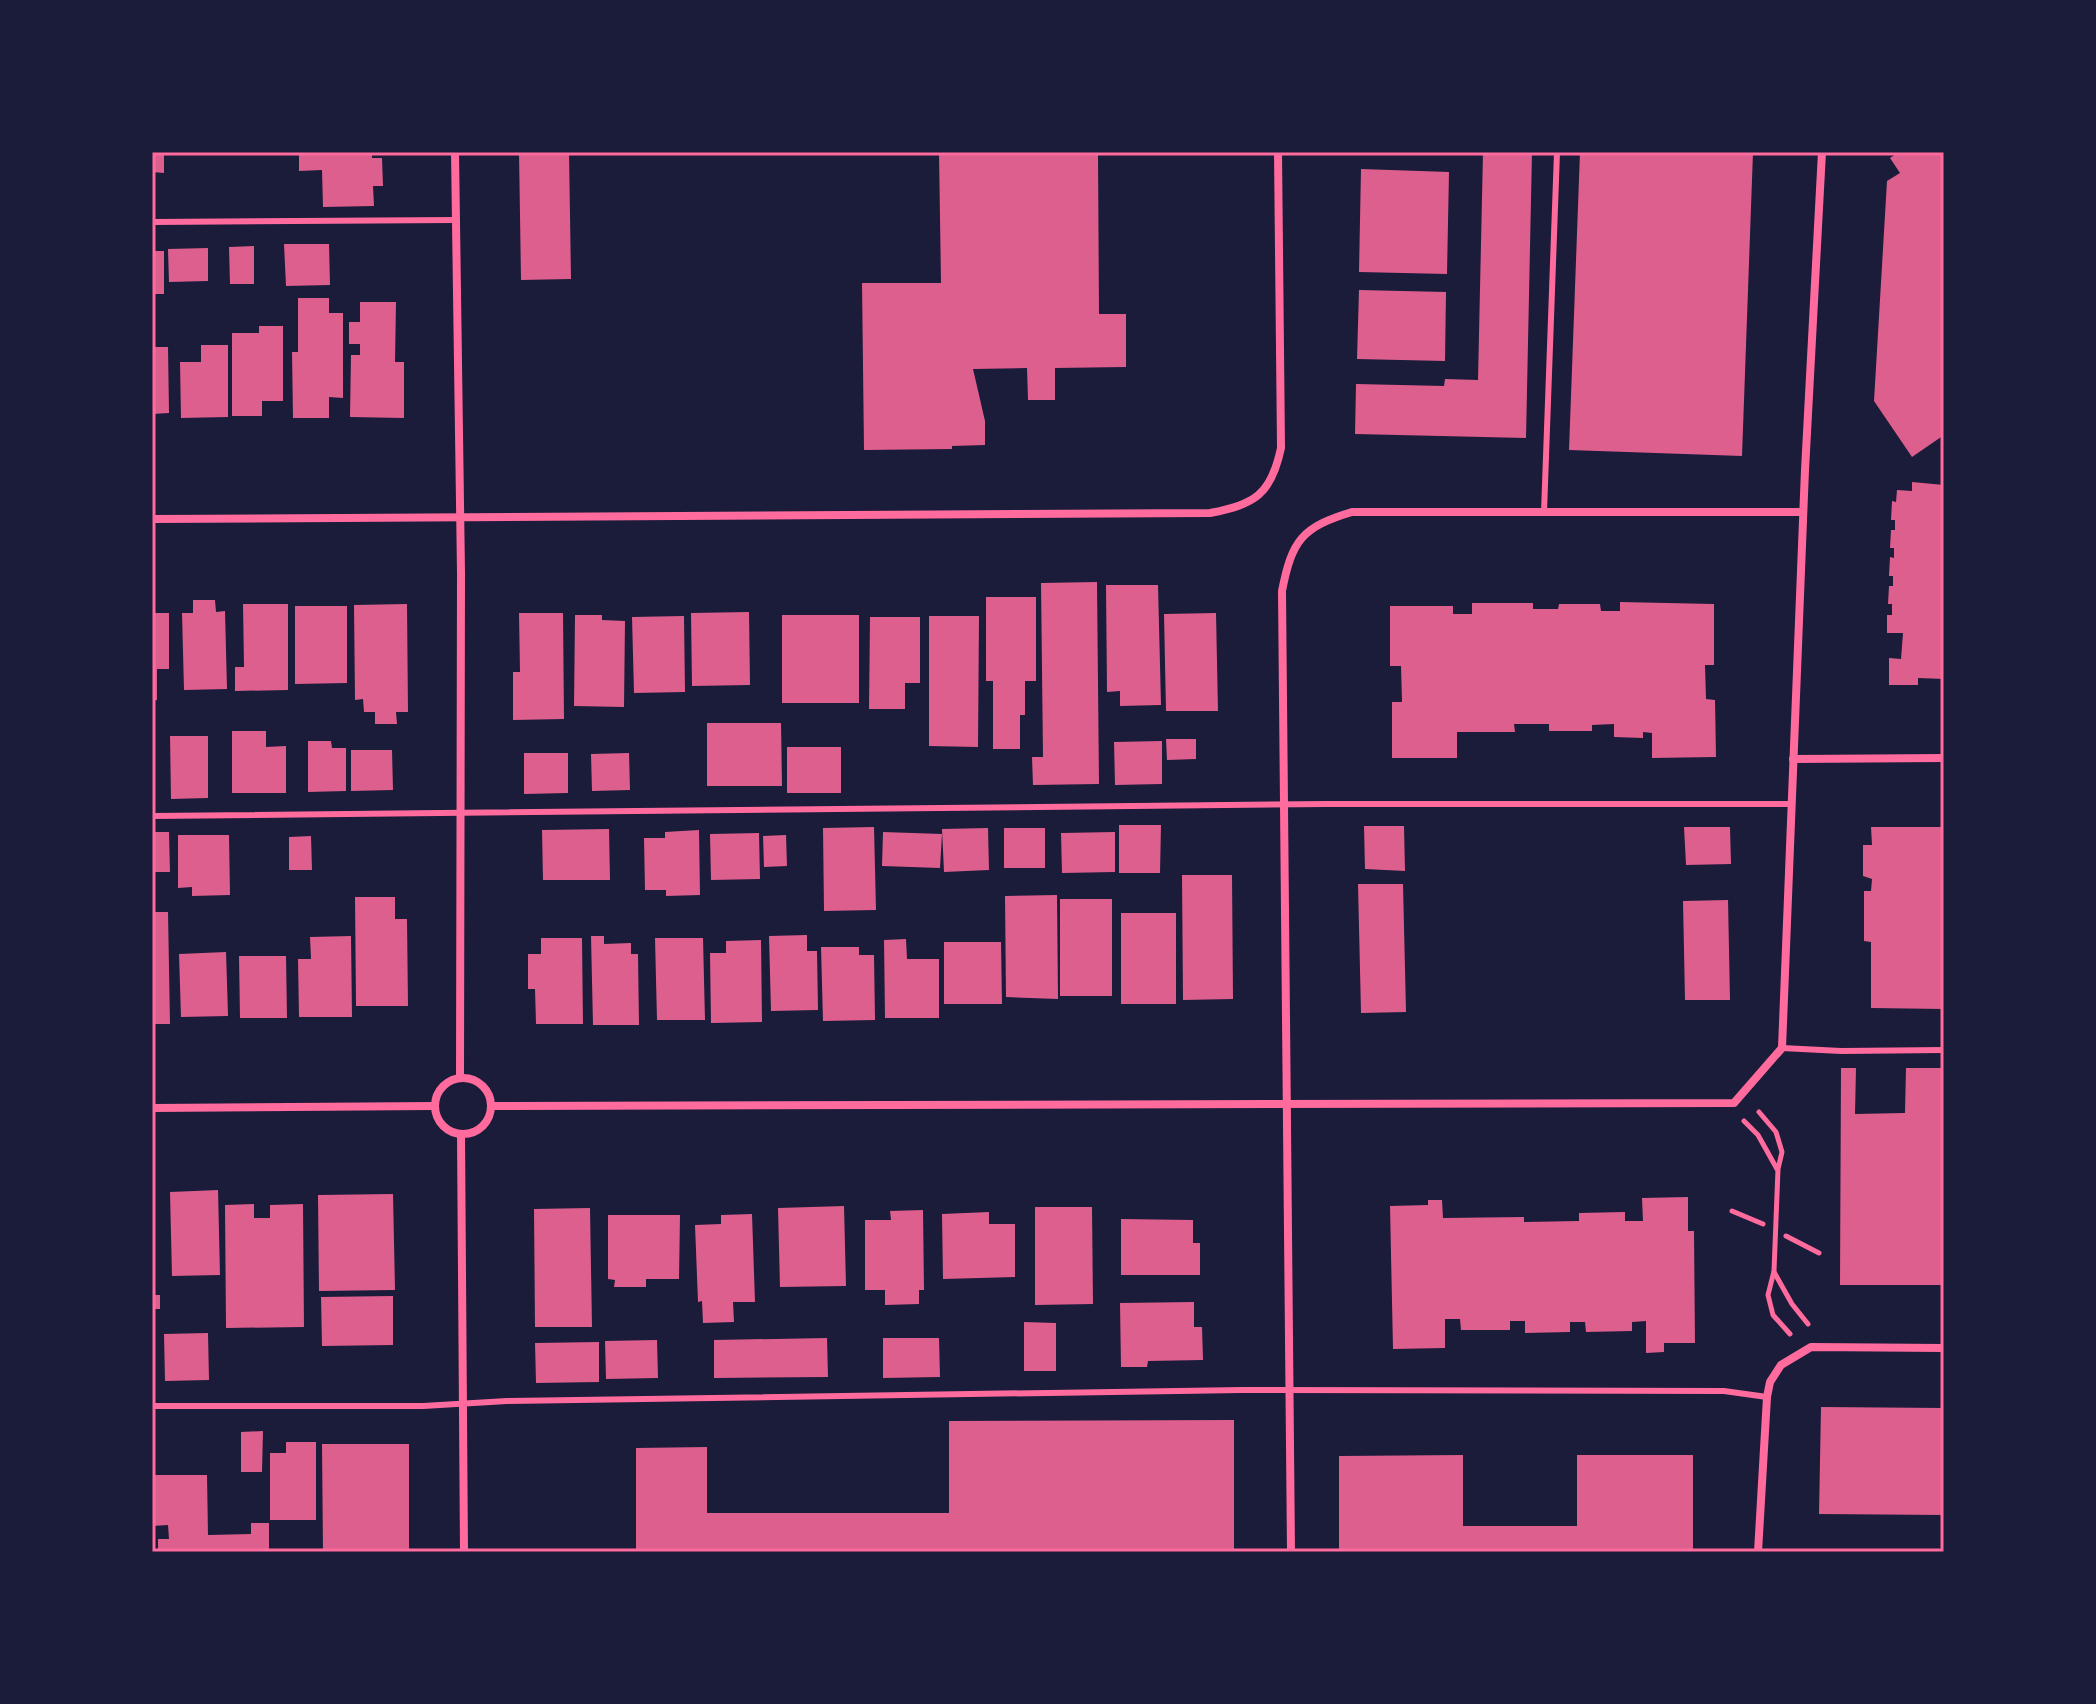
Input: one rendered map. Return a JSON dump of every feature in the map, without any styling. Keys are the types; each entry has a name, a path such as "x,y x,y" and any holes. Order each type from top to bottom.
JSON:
{"street":[{"path":"455,152 460,517 460,1078"},
{"path":"152,519 1210,513 1238,507 1254,500 1270,484 1281,448 1278,152"},
{"path":"491,1106 1734,1103 1782,1048 1803,512 1822,152"},
{"path":"1291,1552 1282,591 1291,556 1303,534 1327,520 1352,512 1803,512"},
{"path":"1793,759 1944,758"},
{"path":"460,1078 482,1085 491,1106 489,1117 482,1127 472,1133 461,1134 442,1126 434,1106 442,1087 460,1078"},
{"path":"152,1108 434,1106"},
{"path":"461,1134 464,1552"},
{"path":"1758,1552 1767,1397 1770,1382 1781,1365 1811,1347 1944,1348"}],"lane":[{"path":"1544,512 1557,152"},
{"path":"152,222 456,220"},
{"path":"152,816 1283,804 1792,804"},
{"path":"1782,1048 1944,1050"},
{"path":"152,1406 463,1404 1290,1389 1724,1391 1767,1397"}],"path":[{"path":"1734,1103 1778,1169"},
{"path":"1734,1103 1758,1111 1776,1132 1782,1152 1778,1169 1774,1271 1768,1295 1773,1315 1786,1331 1811,1347"},
{"path":"1732,1211 1763,1224"},
{"path":"1786,1236 1819,1253"},
{"path":"1774,1271 1792,1304 1808,1323 1811,1347"}],"building":[{"path":"152,152 164,152 164,173 152,172"},
{"path":"299,152 372,152 372,158 382,158 383,186 373,186 374,206 323,207 322,170 299,171"},
{"path":"519,152 569,152 571,279 521,280"},
{"path":"939,152 1098,152 1099,314 1126,314 1126,367 1055,368 1055,400 1028,400 1027,368 973,369 985,421 985,445 952,446 952,449 864,450 862,283 941,283"},
{"path":"1483,152 1532,152 1526,438 1355,434 1356,384 1444,386 1445,379 1478,380"},
{"path":"1580,152 1753,152 1742,456 1569,450"},
{"path":"1899,152 1944,152 1944,435 1912,457 1874,401 1887,181 1900,173 1890,158"},
{"path":"1361,169 1449,172 1447,274 1359,272"},
{"path":"284,244 329,244 330,285 286,286"},
{"path":"254,246 254,284 230,284 229,247"},
{"path":"208,248 208,281 169,282 168,249"},
{"path":"152,251 164,251 164,294 152,294"},
{"path":"1359,290 1446,292 1445,361 1357,359"},
{"path":"298,298 329,298 329,313 343,313 343,398 329,397 329,418 293,418 292,352 298,352"},
{"path":"360,302 396,302 395,362 404,362 404,418 350,417 351,355 360,355 360,344 349,344 349,322 360,322"},
{"path":"259,326 283,326 283,401 262,401 262,416 232,416 232,333 259,333"},
{"path":"201,345 228,345 228,417 181,418 180,362 201,362"},
{"path":"152,347 168,347 169,413 152,414"},
{"path":"1912,482 1944,485 1944,679 1918,678 1918,685 1889,685 1889,658 1901,659 1903,633 1887,633 1887,615 1892,615 1892,604 1888,604 1889,586 1893,586 1893,576 1889,576 1890,557 1894,558 1894,548 1890,548 1891,530 1895,530 1895,520 1891,520 1892,501 1896,502 1897,490 1912,491"},
{"path":"1097,582 1099,784 1033,785 1032,757 1043,757 1041,583"},
{"path":"1106,585 1158,585 1161,705 1120,706 1120,691 1107,692"},
{"path":"986,597 1036,597 1036,681 1025,681 1025,715 1020,715 1020,749 993,749 993,681 986,681"},
{"path":"193,600 215,600 216,612 225,611 227,689 184,690 182,613 193,613"},
{"path":"1620,602 1714,604 1714,665 1705,665 1706,699 1715,700 1716,757 1652,758 1652,733 1643,732 1643,738 1614,737 1614,724 1592,725 1592,731 1549,731 1549,724 1514,724 1515,732 1457,732 1457,758 1392,758 1392,702 1402,702 1401,666 1390,666 1390,606 1453,606 1453,614 1472,614 1472,603 1533,603 1533,609 1558,609 1559,604 1600,604 1601,611 1620,611"},
{"path":"243,604 288,604 288,690 235,691 235,667 244,667"},
{"path":"407,604 408,712 396,712 397,724 375,724 375,712 364,712 363,699 355,700 354,605"},
{"path":"295,606 347,606 347,683 295,684"},
{"path":"749,612 750,685 692,686 691,613"},
{"path":"152,613 169,613 169,669 157,669 157,700 152,701"},
{"path":"519,613 563,613 564,719 513,720 513,672 520,672"},
{"path":"1216,613 1218,711 1166,711 1164,614"},
{"path":"575,615 602,615 602,620 625,621 624,707 574,706"},
{"path":"782,615 859,615 859,703 782,703"},
{"path":"684,616 685,692 634,693 632,617"},
{"path":"929,616 979,616 978,747 929,746"},
{"path":"870,617 920,617 920,683 905,683 905,709 869,709"},
{"path":"707,723 781,723 782,786 707,786"},
{"path":"232,731 266,731 266,747 286,746 286,793 232,793"},
{"path":"170,736 208,736 208,798 171,799"},
{"path":"1166,739 1196,739 1196,759 1167,760"},
{"path":"308,741 331,741 332,748 346,748 346,791 308,792"},
{"path":"1162,741 1162,784 1115,785 1114,742"},
{"path":"787,747 841,747 841,793 787,793"},
{"path":"351,750 392,750 393,790 351,791"},
{"path":"524,753 568,753 568,793 524,794"},
{"path":"629,753 630,790 592,791 591,754"},
{"path":"1119,825 1161,825 1160,873 1119,873"},
{"path":"1364,826 1404,826 1405,871 1365,869"},
{"path":"874,827 876,910 824,911 823,828"},
{"path":"1684,827 1730,827 1731,864 1686,865"},
{"path":"1871,827 1944,827 1944,1009 1871,1008 1871,942 1864,941 1864,891 1871,891 1872,879 1863,876 1863,845 1872,845"},
{"path":"988,828 989,870 944,872 942,829"},
{"path":"1004,828 1045,828 1045,868 1004,868"},
{"path":"609,829 610,880 543,880 542,830"},
{"path":"699,830 700,895 666,896 666,890 645,890 644,838 665,838 665,832"},
{"path":"152,832 169,832 170,872 152,872"},
{"path":"883,832 942,834 940,868 882,866"},
{"path":"1115,832 1115,872 1062,873 1061,833"},
{"path":"759,833 760,879 711,880 710,834"},
{"path":"178,835 229,835 230,895 192,896 192,887 178,888"},
{"path":"786,835 787,866 764,867 763,836"},
{"path":"311,836 312,870 289,870 289,837"},
{"path":"1182,875 1232,875 1233,999 1183,1000"},
{"path":"1358,884 1403,884 1406,1012 1361,1013"},
{"path":"1057,895 1058,999 1006,997 1005,896"},
{"path":"355,897 395,897 395,919 407,919 408,1006 356,1006"},
{"path":"1060,899 1112,899 1112,996 1060,996"},
{"path":"1728,900 1730,1000 1685,1000 1683,901"},
{"path":"152,912 168,912 170,1024 152,1024"},
{"path":"1121,913 1176,913 1176,1004 1121,1004"},
{"path":"807,935 807,951 817,951 818,1010 771,1011 769,936"},
{"path":"351,936 352,1017 299,1017 298,959 311,959 310,937"},
{"path":"591,936 604,936 604,944 631,943 631,954 638,954 639,1025 593,1025"},
{"path":"541,938 582,938 583,1024 536,1024 535,989 528,989 528,954 541,954"},
{"path":"655,938 703,938 705,1020 657,1020"},
{"path":"906,939 907,959 939,959 939,1018 885,1018 884,940"},
{"path":"761,940 762,1022 711,1023 710,953 726,953 726,941"},
{"path":"944,942 1001,942 1002,1004 944,1004"},
{"path":"821,947 859,947 859,955 874,955 875,1020 823,1021"},
{"path":"226,952 228,1016 181,1017 179,954"},
{"path":"239,956 286,956 287,1018 240,1018"},
{"path":"1841,1068 1856,1068 1855,1114 1905,1113 1906,1068 1944,1068 1944,1285 1840,1285"},
{"path":"218,1190 220,1275 172,1276 170,1192"},
{"path":"393,1194 395,1290 319,1291 318,1195"},
{"path":"1688,1197 1688,1231 1694,1231 1695,1343 1664,1343 1664,1352 1646,1353 1646,1321 1632,1322 1632,1331 1586,1332 1585,1322 1570,1322 1570,1332 1525,1333 1525,1321 1510,1321 1510,1330 1461,1330 1460,1319 1445,1319 1445,1348 1393,1349 1390,1206 1428,1205 1428,1200 1442,1200 1443,1218 1524,1217 1524,1222 1579,1221 1579,1213 1625,1212 1625,1221 1643,1221 1642,1198"},
{"path":"152,1198 155,1198 155,1295 160,1295 160,1309 152,1309"},
{"path":"254,1204 254,1218 270,1218 270,1205 303,1204 304,1327 226,1328 225,1205"},
{"path":"844,1206 846,1286 780,1287 778,1208"},
{"path":"1035,1207 1092,1207 1093,1304 1035,1305"},
{"path":"590,1208 592,1327 535,1327 534,1209"},
{"path":"923,1210 924,1290 919,1290 919,1304 885,1305 885,1290 865,1290 865,1220 891,1220 890,1211"},
{"path":"989,1212 989,1224 1015,1224 1015,1277 943,1279 942,1214"},
{"path":"752,1214 755,1302 733,1302 734,1322 703,1323 702,1301 698,1302 695,1225 721,1224 721,1215"},
{"path":"608,1215 680,1215 679,1279 646,1279 646,1287 614,1287 615,1280 608,1279"},
{"path":"1121,1219 1193,1220 1193,1243 1200,1243 1200,1275 1121,1275"},
{"path":"393,1296 393,1345 322,1346 321,1297"},
{"path":"1194,1302 1194,1327 1202,1327 1203,1360 1148,1361 1147,1367 1121,1367 1120,1303"},
{"path":"1024,1322 1056,1323 1056,1371 1024,1371"},
{"path":"208,1333 209,1380 165,1381 164,1334"},
{"path":"827,1338 828,1377 714,1378 714,1340"},
{"path":"883,1338 939,1338 940,1377 883,1378"},
{"path":"657,1340 658,1378 606,1379 605,1341"},
{"path":"599,1342 599,1382 536,1383 535,1343"},
{"path":"1821,1407 1944,1408 1944,1515 1819,1514"},
{"path":"1234,1420 1234,1552 636,1552 636,1448 707,1447 707,1513 949,1513 949,1421"},
{"path":"263,1431 262,1472 241,1472 241,1432"},
{"path":"286,1442 316,1442 316,1520 270,1520 270,1453 286,1453"},
{"path":"322,1444 409,1444 409,1552 323,1552"},
{"path":"1463,1455 1463,1526 1577,1526 1577,1455 1693,1455 1693,1552 1339,1552 1339,1456"},
{"path":"152,1475 207,1475 208,1535 251,1534 251,1523 269,1523 269,1552 158,1552 158,1539 169,1539 168,1525 152,1526"}]}
